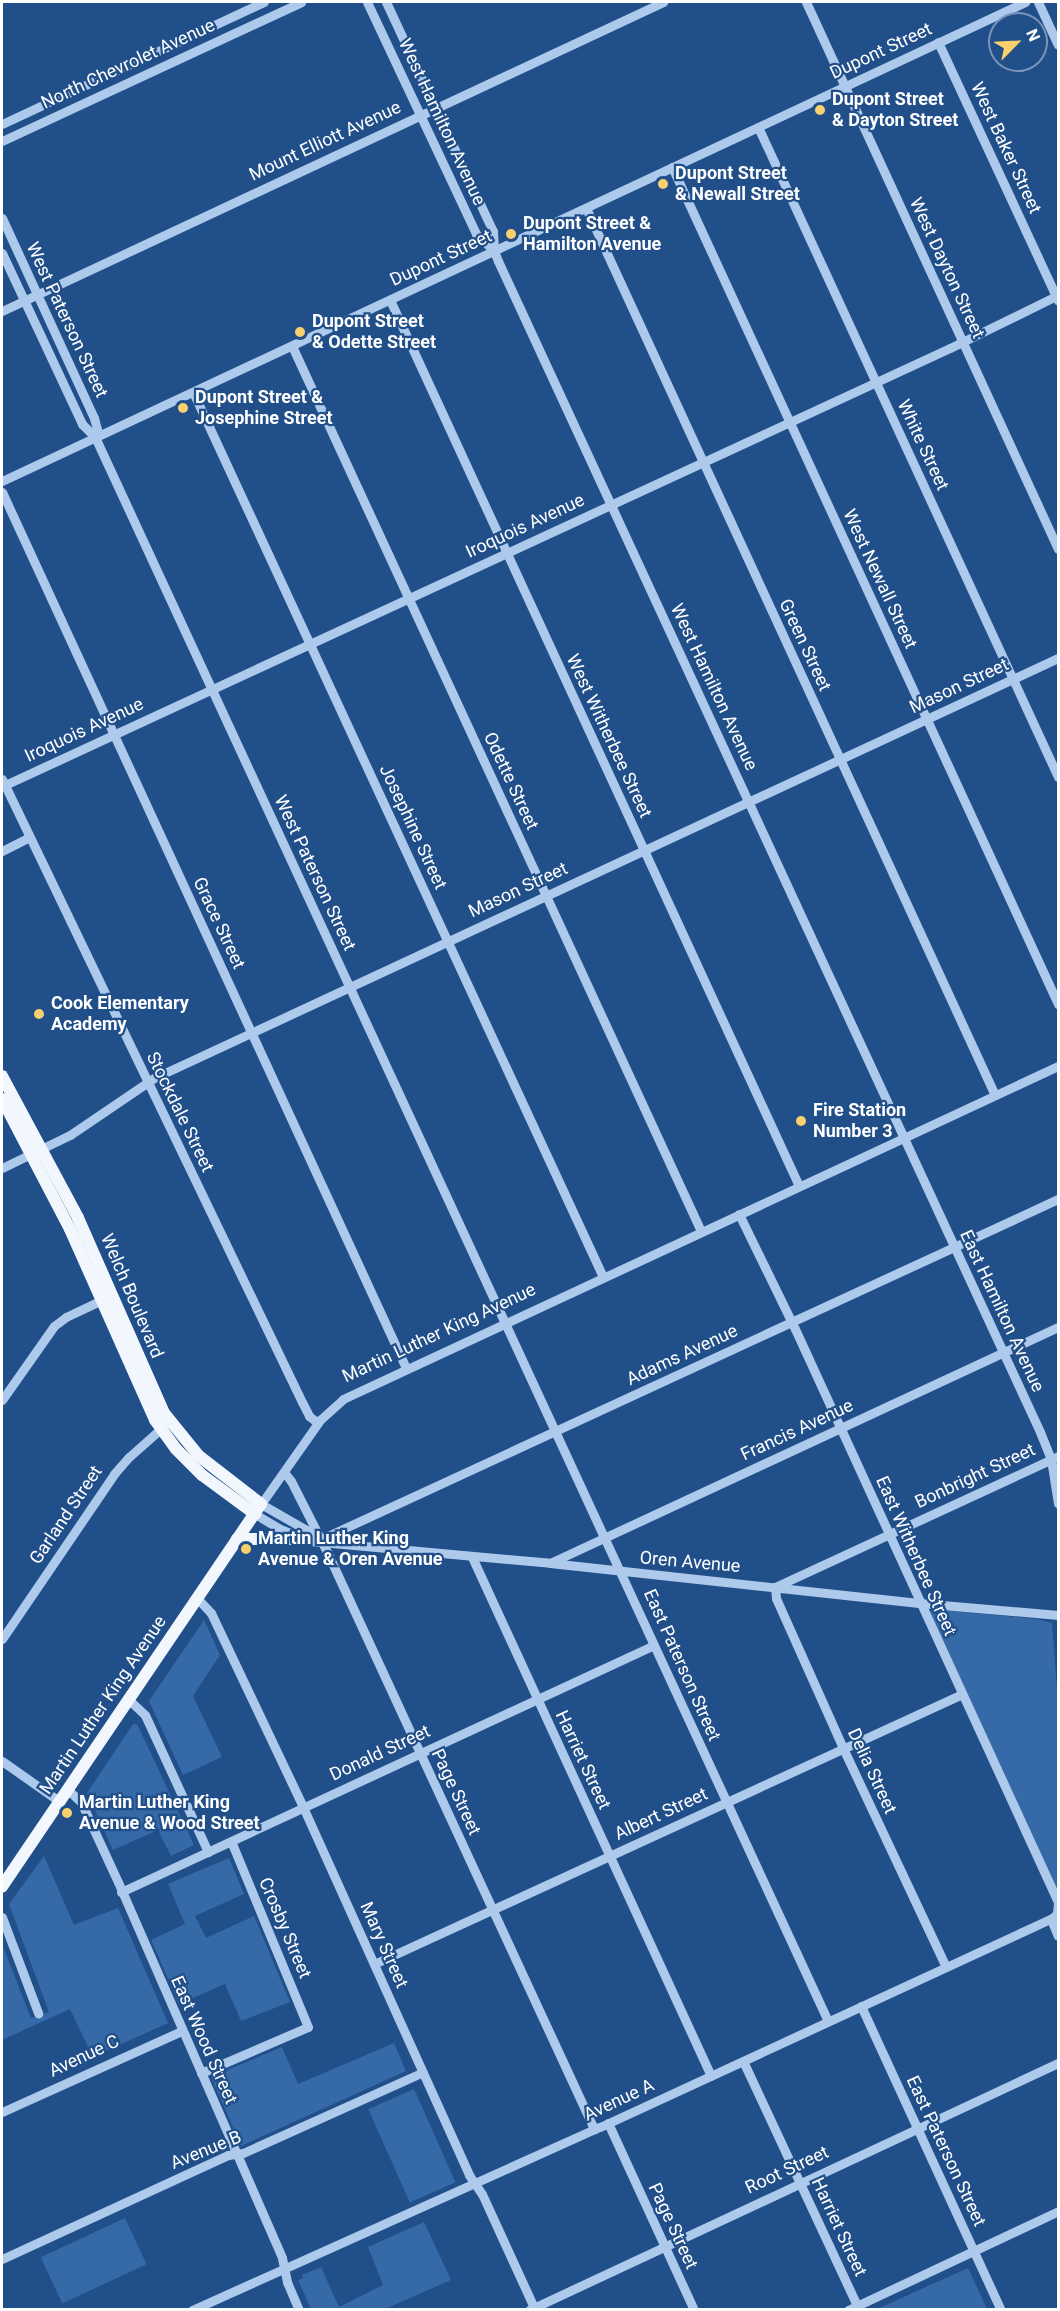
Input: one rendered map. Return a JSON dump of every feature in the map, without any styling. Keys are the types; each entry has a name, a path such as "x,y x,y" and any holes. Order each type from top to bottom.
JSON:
{"main road":[{"name":"Welch Boulevard","path":"2,1076 109,1297 150,1386 165,1425 258,1509"},
{"name":"Welch Boulevard","path":"2,1099 37,1151"},
{"name":"Martin Luther King Avenue","path":"2,1886 258,1509"},
{"path":"237,1539 304,1539"}],"street":[{"name":"North Chevrolet Avenue","path":"2,124 264,2"},
{"name":"North Chevrolet Avenue","path":"2,141 301,2"},
{"name":"West Hamilton Avenue","path":"367,2 476,234 494,251"},
{"name":"West Hamilton Avenue","path":"386,2 493,231 494,251 750,801 903,1138"},
{"name":"Mount Elliott Avenue","path":"2,311 663,2"},
{"name":"West Dayton Street","path":"806,2 1059,549"},
{"name":"Dupont Street","path":"2,481 1025,2"},
{"path":"1038,2 1059,45"},
{"name":"West Baker Street","path":"938,42 1058,297"},
{"path":"168,47 174,61"},
{"name":"White Street","path":"758,127 1059,777"},
{"name":"West Newall Street","path":"672,167 1059,1004"},
{"name":"Green Street","path":"586,208 996,1095"},
{"name":"West Paterson Street","path":"2,218 94,418 97,429 95,437"},
{"name":"West Paterson Street","path":"2,253 82,424 95,437 505,1322"},
{"name":"Iroquois Avenue","path":"3,782 114,735 1058,297"},
{"name":"West Witherbee Street","path":"390,300 799,1186"},
{"name":"Odette Street","path":"292,346 701,1231"},
{"name":"Josephine Street","path":"193,392 603,1277"},
{"name":"Grace Street","path":"2,492 406,1368"},
{"name":"Mason Street","path":"2,1168 93,1121 147,1081 1059,658"},
{"name":"Stockdale Street","path":"3,782 305,1409 318,1424"},
{"path":"2,851 30,837"},
{"name":"Martin Luther King Avenue","path":"258,1509 318,1424 343,1399 1059,1066"},
{"name":"East Hamilton Avenue","path":"903,1138 1003,1353 1055,1457 1059,1503"},
{"name":"Adams Avenue","path":"319,1540 955,1249 1059,1199"},
{"name":"East Witherbee Street","path":"739,1214 1058,1902 1054,1916 1059,1936"},
{"path":"2,1400 54,1326 109,1297"},
{"name":"East Paterson Street","path":"505,1322 828,2021"},
{"name":"Francis Avenue","path":"550,1563 1059,1327"},
{"name":"Garland Street","path":"2,1639 114,1474 129,1457 165,1425"},
{"name":"Bonbright Street","path":"775,1587 1055,1457"},
{"name":"Page Street","path":"284,1472 291,1481 319,1540 594,2129"},
{"name":"Oren Avenue","path":"258,1509 304,1539 360,1547 550,1563 919,1603 1059,1615"},
{"name":"Oren Avenue","path":"258,1509 310,1532 319,1540"},
{"name":"Harriet Street","path":"472,1557 711,2076"},
{"name":"Delia Street","path":"775,1587 776,1598 843,1748 946,1967"},
{"name":"Mary Street","path":"197,1598 209,1610 303,1807 533,2308"},
{"name":"Donald Street","path":"122,1892 654,1645"},
{"name":"Albert Street","path":"374,1964 962,1694"},
{"path":"128,1699 145,1715 208,1852"},
{"path":"2,1761 59,1801"},
{"name":"East Wood Street","path":"67,1789 81,1802 122,1892 282,2258 299,2310"},
{"name":"Crosby Street","path":"201,2073 308,2027 231,1841"},
{"name":"Avenue A","path":"192,2310 476,2184 1054,1916"},
{"path":"2,1917 38,2013"},
{"name":"East Paterson Street","path":"861,2006 1001,2310"},
{"name":"Avenue C","path":"2,2112 181,2031"},
{"name":"Harriet Street","path":"744,2061 855,2308"},
{"name":"Root Street","path":"533,2308 1059,2063"},
{"name":"Avenue B","path":"2,2259 423,2072"},
{"name":"Page Street","path":"608,2123 694,2310"},
{"path":"855,2308 1059,2211"}],"shaded area":[{"path":"932,1609 1037,1619 1052,1623 1058,1701 1058,1891 930,1612"},
{"path":"204,1620 220,1655 193,1696 222,1757 183,1775 149,1701"},
{"path":"133,1724 137,1724 194,1845 171,1856 158,1830 113,1850 87,1793"},
{"path":"44,1856 74,1925 118,1908 168,2023 93,2057 70,2009 2,2040 2,1944 31,2018 49,2012 9,1904"},
{"path":"229,1858 244,1894 195,1916 206,1938 254,1916 290,2002 241,2021 225,1984 179,2004 151,1940 185,1924 168,1884"},
{"path":"394,2043 406,2071 241,2146 211,2077 282,2047 298,2084"},
{"path":"414,2089 455,2182 410,2203 368,2109"},
{"path":"125,2218 147,2264 62,2304 41,2257"},
{"path":"424,2222 451,2280 385,2309 311,2309 298,2280 303,2278 302,2275 321,2267 339,2307 383,2285 368,2247"},
{"path":"968,2268 987,2309 877,2309"}],"place":[{"name":"Dupont Street & Dayton Street","path":"820,110"},
{"name":"Dupont Street & Newall Street","path":"663,184"},
{"name":"Dupont Street & Hamilton Avenue","path":"511,234"},
{"name":"Dupont Street & Odette Street","path":"300,332"},
{"name":"Dupont Street & Josephine Street","path":"183,408"},
{"name":"Cook Elementary Academy","path":"39,1014"},
{"name":"Fire Station Number 3","path":"801,1121"},
{"name":"Martin Luther King Avenue & Oren Avenue","path":"246,1549"},
{"name":"Martin Luther King Avenue & Wood Street","path":"67,1813"}]}
